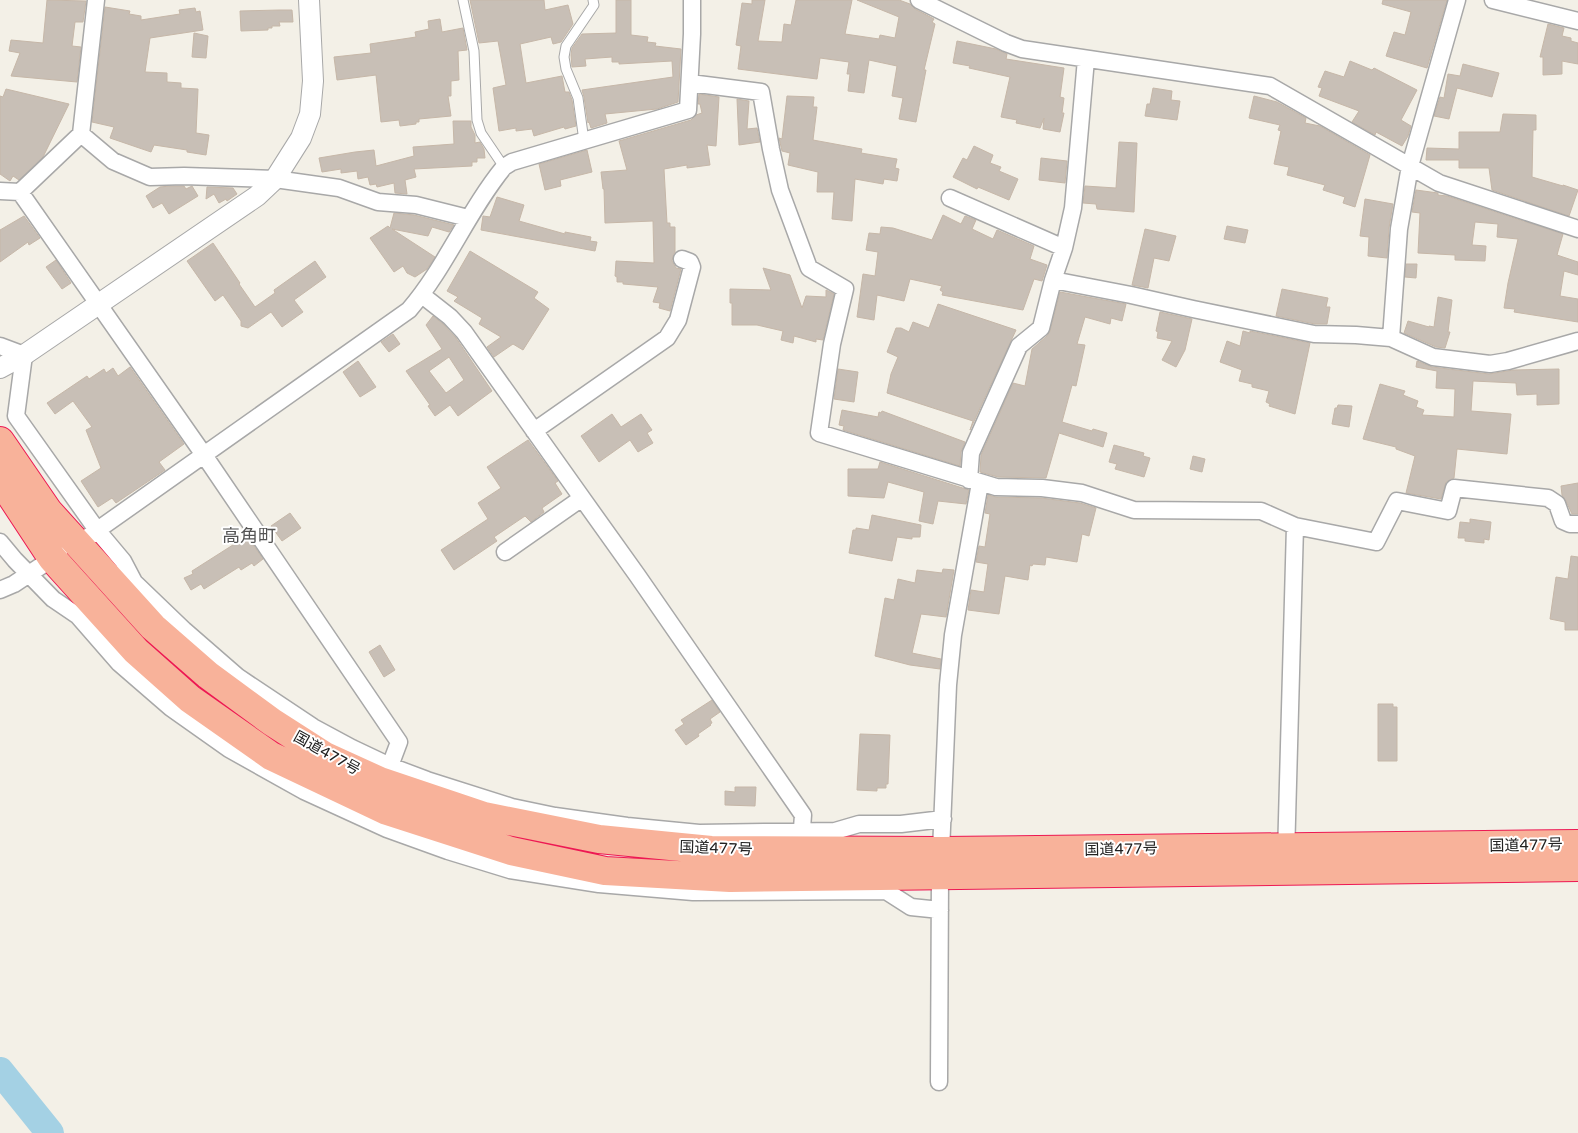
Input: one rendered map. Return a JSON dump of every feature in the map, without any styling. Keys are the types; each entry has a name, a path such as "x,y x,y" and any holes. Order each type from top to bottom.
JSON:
{"highway":[{"name":"国道477号","path":"0,441 48,511 87,537 153,627 208,675 272,722 326,756 380,781 484,816 599,839 711,850 802,841 941,863"},
{"name":"国道477号","path":"0,479 52,558 136,650 190,699 271,756 387,811 512,851 605,871 730,878 941,863 1286,859 1578,867"},
{"name":"国道477号","path":"1286,859 1578,844"}],"street":[{"path":"0,192 20,192 81,134 96,0"},
{"path":"0,368 24,355 257,196 274,179 301,138 310,114 313,81 308,0"},
{"path":"0,590 14,584 87,537 409,310 422,295 468,218 504,167 512,162 688,110 692,0"},
{"path":"919,0 950,8 1006,43 1022,49 1270,86 1439,183 1578,229"},
{"path":"1391,338 1399,228 1410,166 1457,0"},
{"path":"1493,0 1578,21"},
{"path":"939,1082 941,863 948,685 974,481 971,454 1019,346 1041,328 1053,280 1064,248 1073,208 1086,59"},
{"path":"690,83 761,92 780,190 809,268 845,289 832,344 819,433 996,487 1042,488 1082,493 1134,510 1261,511 1295,526 1376,542 1397,501 1448,512 1454,488 1548,498 1557,504 1563,521 1570,524 1578,524"},
{"path":"81,134 113,161 150,177 184,176 274,179 339,188 378,202 416,205 468,218"},
{"path":"20,192 204,455 399,742 390,766"},
{"path":"950,198 1064,248"},
{"path":"534,431 667,338 678,320 692,267 690,262 682,259"},
{"path":"1053,280 1314,334 1391,338 1433,357 1490,364 1508,361 1578,341"},
{"path":"422,295 450,317 464,332 637,575 803,815 802,841"},
{"path":"0,346 24,355"},
{"path":"24,355 16,416 87,537 123,562 134,582 184,630 238,677 313,727 352,748 390,766 427,780 512,807 554,816 627,826 802,841 859,824 901,824 943,819"},
{"path":"505,552 582,498"},
{"path":"1286,859 1295,526"},
{"path":"0,542 53,599 78,616 119,663 171,708 228,749 304,791 387,829 448,851 510,870 600,884 693,892 886,891 911,907 940,910"}],"lane":[{"path":"463,0 474,51 477,120 481,133 504,167"},
{"path":"584,141 578,98 566,69 564,58 566,46 594,5 593,0"}],"building":[{"path":"47,0 86,1 83,22 75,22 72,46 81,47 77,82 11,76 20,53 9,51 11,40 43,43"},
{"path":"470,0 544,0 545,10 568,5 573,24 561,42 553,44 551,37 520,44 526,83 562,76 565,92 569,92 572,100 576,126 565,129 564,127 534,136 532,129 516,131 516,128 499,131 493,88 506,85 498,41 479,43"},
{"path":"616,0 631,0 631,35 648,37 647,42 656,43 655,46 681,49 678,102 657,109 605,114 607,123 591,128 588,123 582,90 673,77 672,61 619,64 619,62 612,62 612,57 585,59 586,66 572,67 572,48 582,34 616,33"},
{"path":"752,0 765,0 758,41 782,42 784,24 791,25 796,0 852,0 845,34 879,39 880,35 895,38 899,17 857,0 899,0 910,4 915,9 934,19 932,22 935,24 924,70 926,70 916,122 899,119 903,98 892,96 897,66 869,60 864,93 848,91 850,74 847,74 849,62 820,58 817,79 738,69 741,46 736,45 742,3 752,4"},
{"path":"1383,0 1447,0 1427,68 1386,56 1394,32 1405,35 1411,12 1382,4"},
{"path":"105,7 130,11 129,14 141,16 141,20 180,14 179,10 195,8 196,12 200,11 203,30 150,38 145,72 167,73 167,82 181,83 181,88 198,89 196,133 209,135 206,155 154,145 151,152 110,138 114,127 92,122"},
{"path":"292,10 293,22 279,22 280,26 272,26 268,30 241,31 240,11"},
{"path":"440,19 442,32 463,28 467,50 458,51 459,80 451,81 451,96 448,96 451,116 419,119 419,122 416,122 416,124 400,126 399,120 381,122 376,75 337,80 334,57 371,53 370,44 416,37 415,32 429,29 428,21"},
{"path":"1548,24 1564,28 1562,36 1571,38 1571,41 1578,43 1578,64 1562,61 1562,74 1543,75 1543,57 1540,57"},
{"path":"194,33 208,36 206,58 192,57"},
{"path":"957,41 996,49 1007,54 1006,59 1064,68 1060,97 1064,98 1062,113 1064,113 1060,132 1043,129 1044,118 1040,128 1016,123 1017,120 1001,117 1010,77 953,63"},
{"path":"1350,61 1372,70 1374,68 1417,90 1401,120 1411,126 1402,146 1376,132 1375,135 1352,122 1359,111 1319,96 1322,88 1318,87 1325,71 1344,77"},
{"path":"1463,64 1499,73 1492,97 1457,88 1449,119 1434,116 1440,97 1444,98 1448,74 1460,76"},
{"path":"1153,88 1172,91 1171,100 1180,101 1177,120 1145,116 1147,104 1150,104"},
{"path":"6,89 69,104 43,157 19,180 13,176 10,181 0,174 0,96 3,97"},
{"path":"699,94 719,97 716,146 707,145 710,165 687,168 687,165 664,169 667,223 670,223 670,227 675,227 675,252 672,261 676,268 681,269 670,311 659,308 660,303 653,302 658,287 617,282 617,277 615,276 616,261 654,263 653,221 605,223 604,189 601,172 627,170 619,141 691,120 696,115 702,113 700,104 698,104"},
{"path":"787,96 814,97 813,107 817,107 813,140 862,149 861,153 897,159 895,168 899,169 897,181 884,179 883,184 855,179 852,221 832,219 834,192 817,192 818,172 788,165 790,153 782,151 779,138 782,139"},
{"path":"1254,96 1277,102 1306,118 1305,123 1320,126 1370,155 1355,207 1343,203 1345,197 1323,190 1325,185 1287,175 1289,167 1274,164 1281,131 1278,130 1280,125 1249,118"},
{"path":"737,99 749,101 747,129 757,128 760,142 739,145"},
{"path":"1503,114 1536,115 1536,130 1533,130 1532,177 1578,190 1569,216 1492,190 1489,168 1459,168 1459,160 1426,160 1427,148 1459,149 1459,132 1500,132"},
{"path":"453,121 471,121 475,143 480,142 484,149 485,158 477,158 477,162 472,162 472,166 414,169 416,177 405,180 407,194 395,193 394,183 377,187 376,184 370,185 368,177 358,179 357,171 341,173 341,169 322,172 319,158 374,150 376,166 414,156 413,147 454,144"},
{"path":"1119,142 1137,143 1134,212 1097,209 1096,204 1083,203 1085,186 1116,188"},
{"path":"974,146 993,155 990,163 1001,167 999,171 1018,179 1009,200 978,187 977,189 953,177 963,158 967,160"},
{"path":"587,150 592,172 560,180 561,186 545,190 539,164"},
{"path":"1041,158 1067,161 1065,183 1039,180"},
{"path":"184,186 186,189 192,186 198,196 169,214 162,203 153,208 146,196 160,187"},
{"path":"207,187 233,188 237,194 227,201 226,199 219,203 214,194 206,199"},
{"path":"1416,190 1438,193 1438,195 1447,196 1563,234 1557,255 1578,262 1578,275 1564,271 1560,296 1578,299 1578,322 1514,312 1515,309 1504,308 1518,239 1497,237 1498,224 1475,222 1472,245 1486,246 1485,261 1455,260 1455,255 1418,253 1420,213 1412,212"},
{"path":"497,197 524,205 519,221 565,234 565,232 591,237 590,241 597,242 595,251 481,230 483,216 490,217"},
{"path":"1365,199 1393,204 1387,258 1368,256 1369,237 1360,236"},
{"path":"394,213 414,215 454,225 449,232 432,227 428,236 392,229 435,257 427,269 415,277 407,273 403,266 394,272 370,238 388,226 390,228"},
{"path":"943,215 961,224 965,216 976,220 972,229 993,239 997,230 1034,246 1030,259 1047,265 1042,281 1034,279 1023,310 942,295 943,292 940,290 942,286 910,279 904,301 877,295 874,320 857,317 863,274 875,276 878,252 866,250 869,233 880,234 881,227 893,228 932,240"},
{"path":"24,216 40,238 29,245 28,242 0,262 0,230"},
{"path":"1227,226 1248,230 1245,243 1224,239"},
{"path":"1145,229 1176,236 1169,261 1154,258 1148,288 1132,285"},
{"path":"213,243 255,307 275,293 274,290 315,261 326,277 294,300 303,312 282,327 271,312 248,328 241,326 241,321 223,295 215,301 187,261"},
{"path":"470,251 538,292 534,298 549,309 523,350 513,344 494,357 487,347 501,337 479,324 482,318 454,301 458,297 447,291"},
{"path":"56,260 71,283 62,289 46,267"},
{"path":"1406,264 1417,264 1416,278 1405,277"},
{"path":"763,268 790,275 802,308 806,296 826,297 826,290 834,294 823,340 816,339 816,342 794,336 793,343 781,340 783,331 757,325 732,325 730,289 771,290"},
{"path":"1282,289 1328,298 1326,307 1330,307 1327,324 1315,324 1276,316"},
{"path":"1060,292 1126,304 1122,321 1111,318 1110,324 1085,317 1077,344 1085,345 1076,386 1072,385 1062,422 1092,431 1093,429 1107,433 1103,447 1059,433 1046,478 998,477 980,472 981,455 1013,383 1025,386 1032,349 1050,331"},
{"path":"1438,297 1452,300 1448,332 1450,332 1445,348 1436,347 1404,333 1408,321 1434,327"},
{"path":"938,304 1016,330 970,430 973,421 887,393 891,374 898,357 887,352 896,328 909,332 913,322 929,328"},
{"path":"1160,312 1192,319 1185,350 1176,367 1162,360 1172,341 1157,338 1158,332 1156,331"},
{"path":"433,316 443,324 456,338 492,391 458,416 450,405 435,416 428,406 430,405 406,371 442,349 426,325","holes":["449,357 464,380 446,393 429,371"]},
{"path":"1243,331 1310,343 1295,414 1269,406 1270,404 1266,402 1269,391 1252,387 1252,384 1239,381 1242,370 1220,362 1227,341 1240,346"},
{"path":"393,334 400,344 389,352 381,342"},
{"path":"358,361 376,387 360,397 343,372"},
{"path":"1417,361 1432,367 1489,374 1513,370 1559,369 1559,404 1537,405 1537,394 1517,395 1516,383 1473,381 1471,411 1511,414 1507,454 1457,449 1454,478 1446,482 1441,499 1406,493 1415,456 1396,449 1396,447 1363,439 1380,384 1405,391 1403,395 1418,401 1416,407 1424,410 1422,415 1454,417 1455,389 1436,388 1437,371 1416,367"},
{"path":"130,367 184,444 159,462 165,470 116,503 112,498 98,507 81,481 101,468 86,430 92,427 73,401 55,414 47,403 87,376 89,379 104,369 106,373 113,368 118,376"},
{"path":"838,369 858,372 854,402 834,399"},
{"path":"1338,405 1352,406 1349,427 1332,424 1335,408"},
{"path":"842,410 878,417 879,412 881,413 882,411 965,442 961,452 960,466 843,430 844,426 839,425"},
{"path":"612,414 621,427 641,414 652,430 647,433 653,443 638,452 630,440 599,462 581,436"},
{"path":"528,440 558,481 555,483 562,494 542,508 544,512 531,522 525,516 494,537 497,541 454,570 441,550 488,519 478,503 501,488 487,467"},
{"path":"1114,445 1144,453 1143,456 1150,458 1144,477 1115,469 1117,464 1109,462"},
{"path":"1193,456 1205,459 1202,472 1190,469"},
{"path":"880,462 969,490 966,504 938,501 933,524 919,521 924,492 888,482 884,498 848,496 848,469 878,469"},
{"path":"1578,483 1578,514 1572,514 1562,495 1561,486"},
{"path":"988,495 996,497 1041,498 1080,503 1096,508 1089,536 1082,534 1077,562 1046,557 1045,565 1030,565 1028,580 1005,576 999,614 968,610 971,590 984,592 988,564 976,562 979,546 985,547 990,514 985,513"},
{"path":"290,513 301,528 282,541 271,526"},
{"path":"872,515 921,525 920,537 912,537 912,539 897,537 892,561 849,553 853,530 856,530 856,528 869,530"},
{"path":"1470,519 1491,522 1489,540 1484,539 1484,543 1465,541 1465,538 1458,538 1460,522 1470,523"},
{"path":"247,536 263,559 254,566 252,563 241,570 239,567 204,589 201,584 191,590 184,578 193,574 192,571"},
{"path":"1571,556 1578,557 1578,630 1565,630 1565,622 1550,619 1556,577 1568,579"},
{"path":"943,569 954,570 946,617 921,614 912,653 941,659 940,669 910,665 875,656 885,598 894,600 898,579 915,583 917,570 942,573"},
{"path":"380,645 395,670 384,677 369,652"},
{"path":"712,700 720,712 710,719 711,725 686,745 675,730 684,724 681,720"},
{"path":"1378,704 1393,704 1393,707 1397,707 1397,761 1378,761"},
{"path":"860,734 890,735 888,784 886,784 886,788 877,788 877,791 857,790"},
{"path":"735,787 756,787 755,806 725,805 725,791 735,792"}],"waterway":[{"path":"0,1071 50,1133"}],"district":[{"name":"高角町","path":"249,536"}]}
